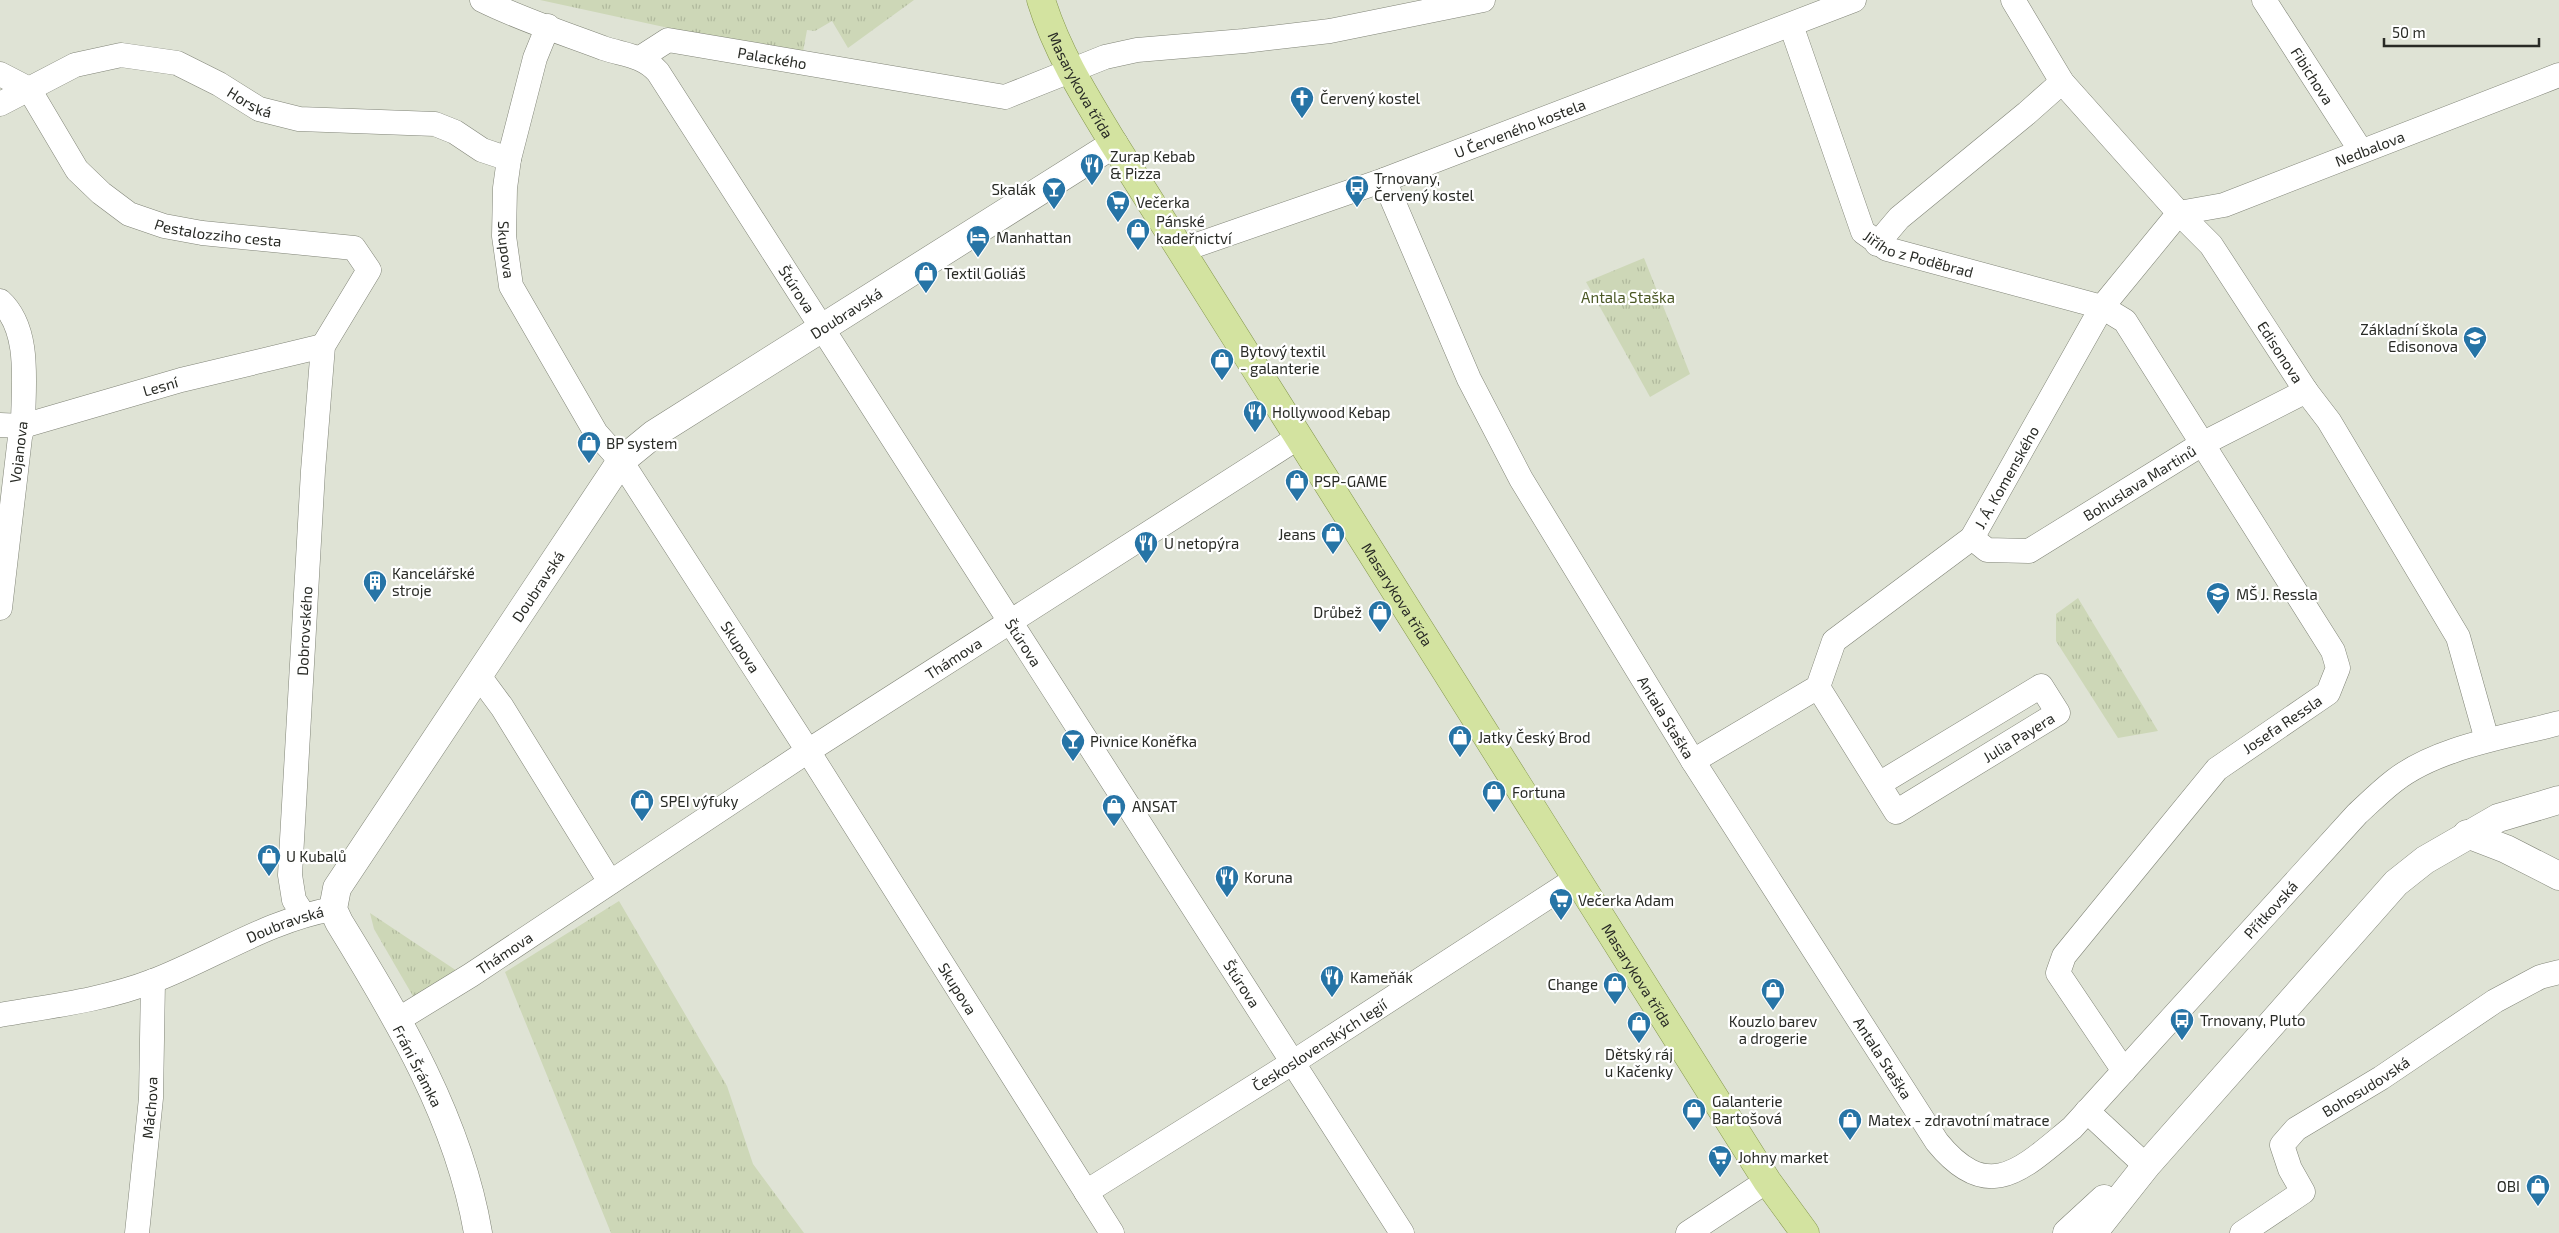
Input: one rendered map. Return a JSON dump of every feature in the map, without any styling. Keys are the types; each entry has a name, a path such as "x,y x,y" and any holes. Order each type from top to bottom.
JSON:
{"main road":[{"name":"Masarykova třída","path":"1041,0 1048,22 1070,71 1114,144 1767,1181 1805,1233"},
{"name":"Masarykova třída","path":"1767,1181 1791,1233"}],"street":[{"path":"482,0 606,48 640,58"},
{"path":"1070,71 1105,57 1137,50 1244,42 1330,31 1484,0"},
{"name":"U Červeného kostela","path":"1182,250 1384,180 1791,25 1824,6 1854,0"},
{"name":"Edisonova","path":"2013,0 2062,82 2179,213 2211,245 2306,391 2329,421 2458,637 2488,740"},
{"name":"Fibichova","path":"2264,0 2361,151"},
{"name":"Jiřího z Poděbrad","path":"1791,25 1860,227 1866,236 1877,244 1909,256 2102,307"},
{"name":"Skupova","path":"548,26 535,58 509,159 505,188 504,236 511,286 596,433 621,461 808,751 1112,1233"},
{"name":"Palackého","path":"640,58 668,40 1005,96 1070,71"},
{"name":"Horská","path":"0,104 75,65 121,55 177,63 219,84 258,109 299,119 435,124 454,132 482,150 509,159"},
{"name":"Štúrova","path":"640,58 650,63 658,72 1402,1233"},
{"path":"0,74 29,89"},
{"name":"Nedbalova","path":"2179,213 2224,205 2559,75"},
{"path":"1877,244 1900,218 2062,82"},
{"name":"Pestalozziho cesta","path":"29,89 77,170 101,193 129,214 164,226 202,233 354,248 369,270 344,308 323,346"},
{"name":"Doubravská","path":"0,1014 118,992 153,981 303,914 334,909 337,888 621,461 654,434 822,326 1114,144"},
{"name":"Antala Staška","path":"1384,180 1469,379 1510,460 1693,761 1946,1152 1966,1168 1985,1176 2004,1175 2026,1165"},
{"name":"J. Á. Komenského","path":"1818,687 1834,641 1972,538 2102,307 2179,213"},
{"name":"Vojanova","path":"0,301 8,308 24,348 11,426 0,608"},
{"name":"Josefa Ressla","path":"2102,307 2125,321 2332,651 2338,668 2328,693 2217,769 2072,944 2062,960 2058,973 2124,1071"},
{"name":"Lesní","path":"11,426 181,380 323,346"},
{"name":"Dobrovského","path":"303,914 294,900 290,876 313,471 323,346"},
{"name":"Bohuslava Martinů","path":"1972,538 1987,550 2029,551 2202,444 2306,391"},
{"name":"Thámova","path":"396,1021 466,978 808,751 1010,620 1299,437"},
{"path":"479,676 502,707 610,882"},
{"name":"Julia Payera","path":"1818,687 1896,812 2058,712 2041,686 1879,784"},
{"path":"1693,761 1818,687"},
{"name":"Přítkovská","path":"2026,1165 2072,1128 2357,814 2395,780 2440,755 2488,740 2559,723"},
{"path":"2081,1233 2140,1173 2396,883 2425,860 2467,834 2498,818 2559,800"},
{"path":"2467,834 2506,849 2559,876"},
{"name":"Československých legií","path":"1086,1192 1292,1063 1576,878"},
{"name":"Fráni Šrámka","path":"334,909 339,922 429,1083 445,1121 474,1208 478,1233"},
{"name":"Bohosudovská","path":"2242,1233 2303,1192 2290,1168 2282,1146 2296,1129 2381,1078 2508,992 2540,977 2559,972"},
{"name":"Máchova","path":"137,1233 151,1098 153,981"},
{"path":"2087,1111 2140,1173"},
{"path":"2067,1233 2096,1205 2140,1173"},
{"path":"2093,1233 2140,1173"},
{"path":"2106,1233 2140,1173"},
{"path":"1688,1233 1767,1181 1819,1233"}],"green space":[{"path":"540,0 914,0 848,48 832,21 815,31 807,30 802,57"},
{"name":"Antala Staška","path":"1644,258 1690,374 1650,397 1586,282"},
{"path":"2078,598 2158,731 2118,738 2056,641 2056,614"},
{"path":"619,901 727,1086 753,1164 804,1233 611,1233 505,972"},
{"path":"370,913 457,971 417,1003 374,929"}],"place":[{"name":"Červený kostel","path":"1302,119"},
{"name":"Zurap Kebab & Pizza","path":"1092,186"},
{"name":"Trnovany, Červený kostel","path":"1357,208"},
{"name":"Skalák","path":"1054,210"},
{"name":"Večerka","path":"1118,223"},
{"name":"Pánské kadeřnictví","path":"1138,251"},
{"name":"Manhattan","path":"978,258"},
{"name":"Textil Goliáš","path":"926,294"},
{"name":"Základní škola Edisonova","path":"2475,359"},
{"name":"Bytový textil - galanterie","path":"1222,381"},
{"name":"Hollywood Kebap","path":"1255,433"},
{"name":"BP system","path":"589,464"},
{"name":"PSP-GAME","path":"1297,502"},
{"name":"Jeans","path":"1333,555"},
{"name":"U netopýra","path":"1146,564"},
{"name":"Kancelářské stroje","path":"375,603"},
{"name":"MŠ J. Ressla","path":"2218,615"},
{"name":"Drůbež","path":"1380,633"},
{"name":"Jatky Český Brod","path":"1460,758"},
{"name":"Pivnice Koněfka","path":"1073,762"},
{"name":"Fortuna","path":"1494,813"},
{"name":"SPEI výfuky","path":"642,822"},
{"name":"ANSAT","path":"1114,827"},
{"name":"U Kubalů","path":"269,877"},
{"name":"Koruna","path":"1227,898"},
{"name":"Večerka Adam","path":"1561,921"},
{"name":"Kameňák","path":"1332,998"},
{"name":"Change","path":"1615,1005"},
{"name":"Kouzlo barev a drogerie","path":"1773,1011"},
{"name":"Trnovany, Pluto","path":"2182,1041"},
{"name":"Dětský ráj u Kačenky","path":"1639,1044"},
{"name":"Galanterie Bartošová","path":"1694,1131"},
{"name":"Matex - zdravotní matrace","path":"1850,1141"},
{"name":"Johny market","path":"1720,1178"},
{"name":"OBI","path":"2538,1207"}]}
